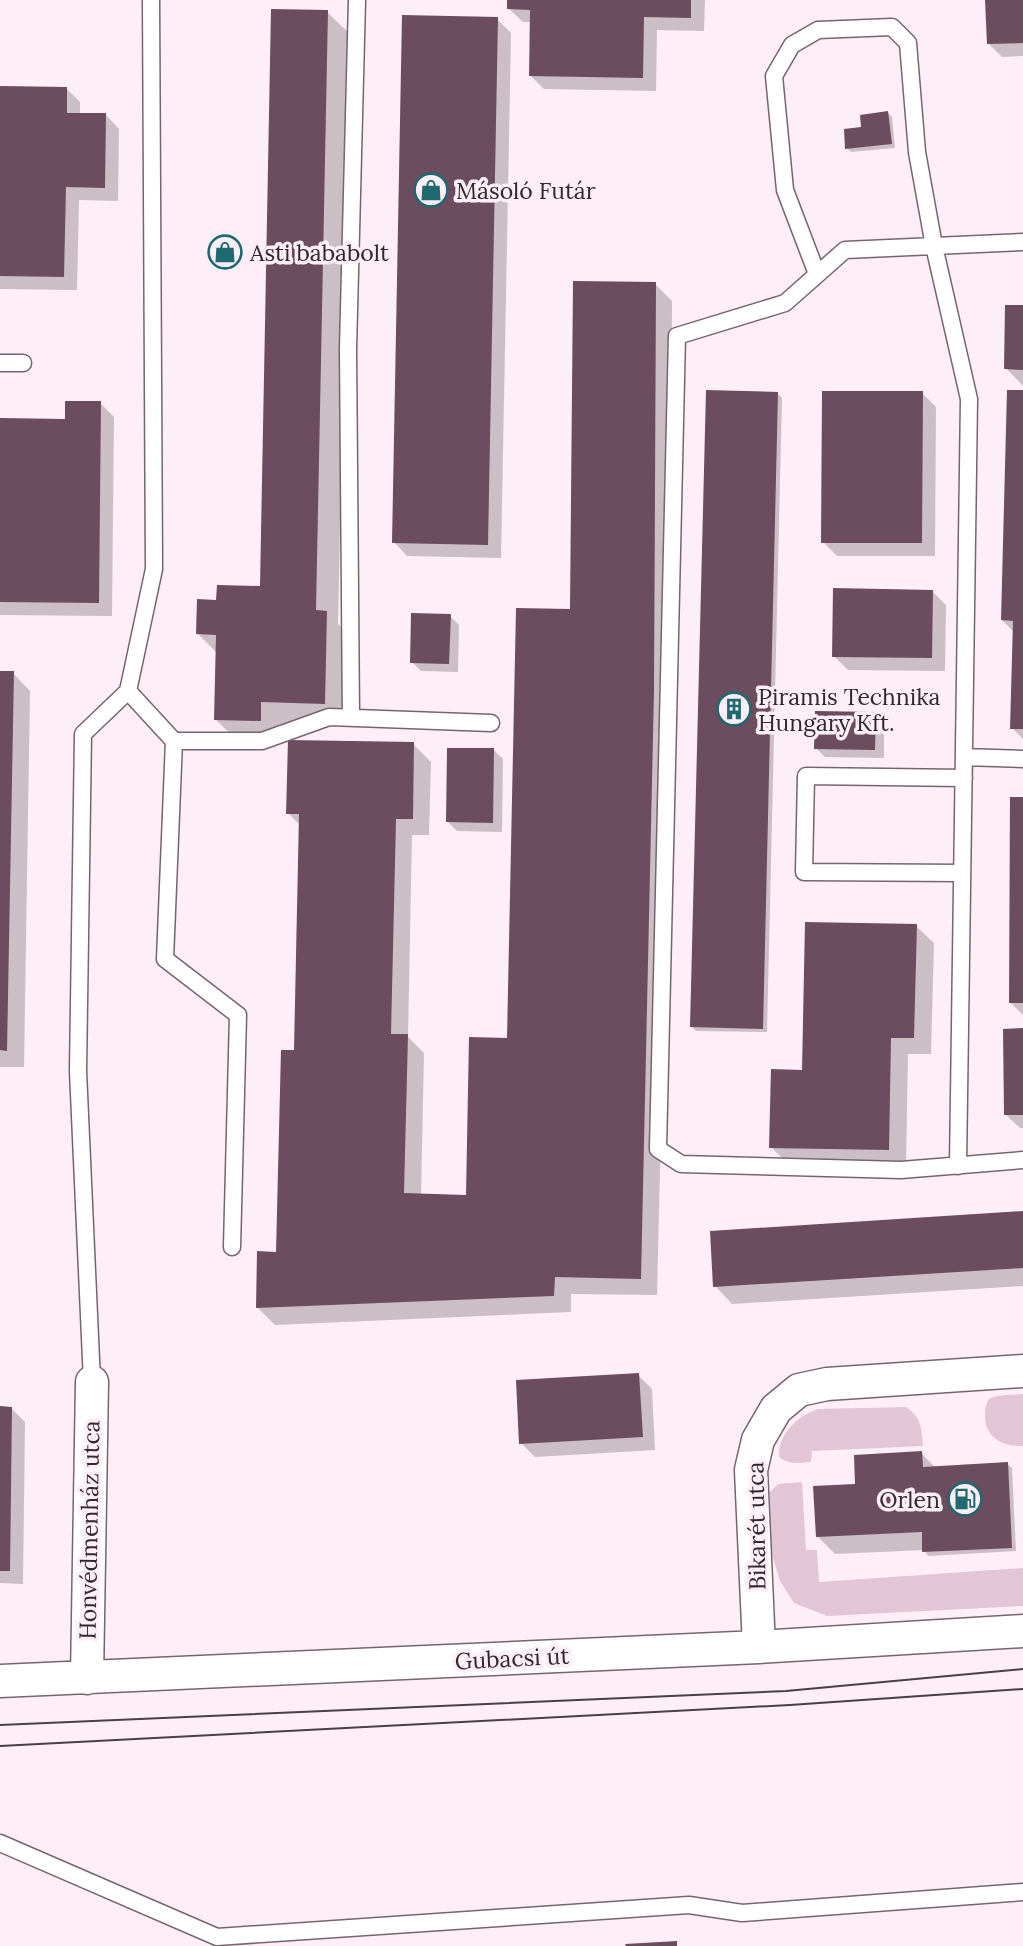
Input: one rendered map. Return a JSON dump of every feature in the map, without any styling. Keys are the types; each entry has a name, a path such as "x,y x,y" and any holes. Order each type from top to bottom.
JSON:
{"street":[{"name":"Bikarét utca","path":"759,1647 751,1470 758,1440 776,1409 799,1390 827,1384 1023,1371"},
{"name":"Honvédmenház utca","path":"87,1678 92,1382"},
{"name":"Gubacsi út","path":"0,1681 759,1647 1023,1631"}],"lane":[{"path":"92,1382 78,1071 83,734 128,691 153,569 151,0"},
{"path":"351,718 348,349 357,0"},
{"path":"817,274 785,190 774,76 792,45 818,30 892,27 908,43 917,152 934,246 969,399 958,1166"},
{"path":"1023,242 845,250 785,303 677,336 659,1149 681,1164 901,1170 1023,1160"},
{"path":"0,363 23,363"},
{"path":"128,691 174,741 165,959 237,1015 232,1247"},
{"path":"174,741 262,741 329,717 491,723"},
{"path":"964,757 1023,759"},
{"path":"962,873 804,872 806,776 964,778"},
{"path":"0,1843 217,1937 689,1905 742,1913 1023,1892"}],"shaded area":[{"path":"1023,1394 1023,1446 1008,1445 991,1435 988,1429 985,1415 987,1402 995,1396"},
{"path":"906,1407 918,1419 923,1446 812,1451 811,1462 802,1463 779,1457 782,1441 790,1427 803,1416 818,1409"},
{"path":"802,1482 806,1550 817,1550 819,1582 1023,1568 1023,1606 827,1616 794,1603 780,1581 770,1548 770,1492 778,1484"}],"building":[{"path":"507,0 691,0 691,18 644,17 643,78 529,76 530,10 507,9"},
{"path":"985,0 1023,0 1023,43 987,44"},
{"path":"271,9 328,10 316,610 327,611 325,704 261,702 261,721 214,720 216,635 196,634 197,599 216,600 217,585 260,586"},
{"path":"402,15 498,17 488,545 392,543"},
{"path":"0,86 67,87 67,113 106,113 105,188 66,187 64,277 0,276"},
{"path":"888,111 892,144 845,149 844,129 861,127 860,115"},
{"path":"573,281 656,282 654,691 641,1279 555,1277 554,1296 256,1308 257,1251 276,1252 281,1050 294,1050 299,814 286,814 288,740 414,742 413,819 396,819 391,1034 408,1034 404,1193 466,1195 469,1037 507,1038 516,608 570,609"},
{"path":"1005,305 1023,305 1023,370 1004,369"},
{"name":"Piramis Technika Hungary Kft.","path":"706,390 778,392 763,1029 690,1027"},
{"path":"1007,390 1023,390 1023,729 1010,729 1013,621 1001,620"},
{"path":"822,391 923,391 922,543 821,543"},
{"path":"65,401 101,401 99,603 0,602 0,418 65,419"},
{"path":"833,588 933,590 932,658 832,657"},
{"path":"411,613 451,614 449,664 410,663"},
{"path":"0,671 14,671 7,1051 0,1050"},
{"path":"815,711 876,712 875,750 814,749"},
{"path":"447,748 494,748 493,823 446,822"},
{"path":"1010,797 1023,797 1023,1003 1009,1003"},
{"path":"805,922 917,924 914,1038 891,1038 889,1150 769,1148 771,1069 802,1070"},
{"path":"1023,1028 1023,1115 1004,1115 1003,1029"},
{"path":"1023,1211 1023,1268 713,1287 710,1231"},
{"path":"639,1373 643,1437 519,1444 516,1380"},
{"path":"0,1406 12,1407 10,1571 0,1571"},
{"path":"922,1451 923,1467 1008,1462 1012,1548 922,1552 922,1532 816,1537 813,1486 855,1484 854,1455"},
{"path":"677,1941 677,1946 625,1944"}],"tram line":[{"path":"0,1725 786,1691 1023,1669"},
{"path":"0,1746 790,1705 1023,1689"}],"place":[{"name":"Másoló Futár","path":"431,190"},
{"name":"Asti bababolt","path":"225,252"},
{"name":"Piramis Technika Hungary Kft.","path":"734,709"},
{"name":"Orlen","path":"965,1499"}]}
